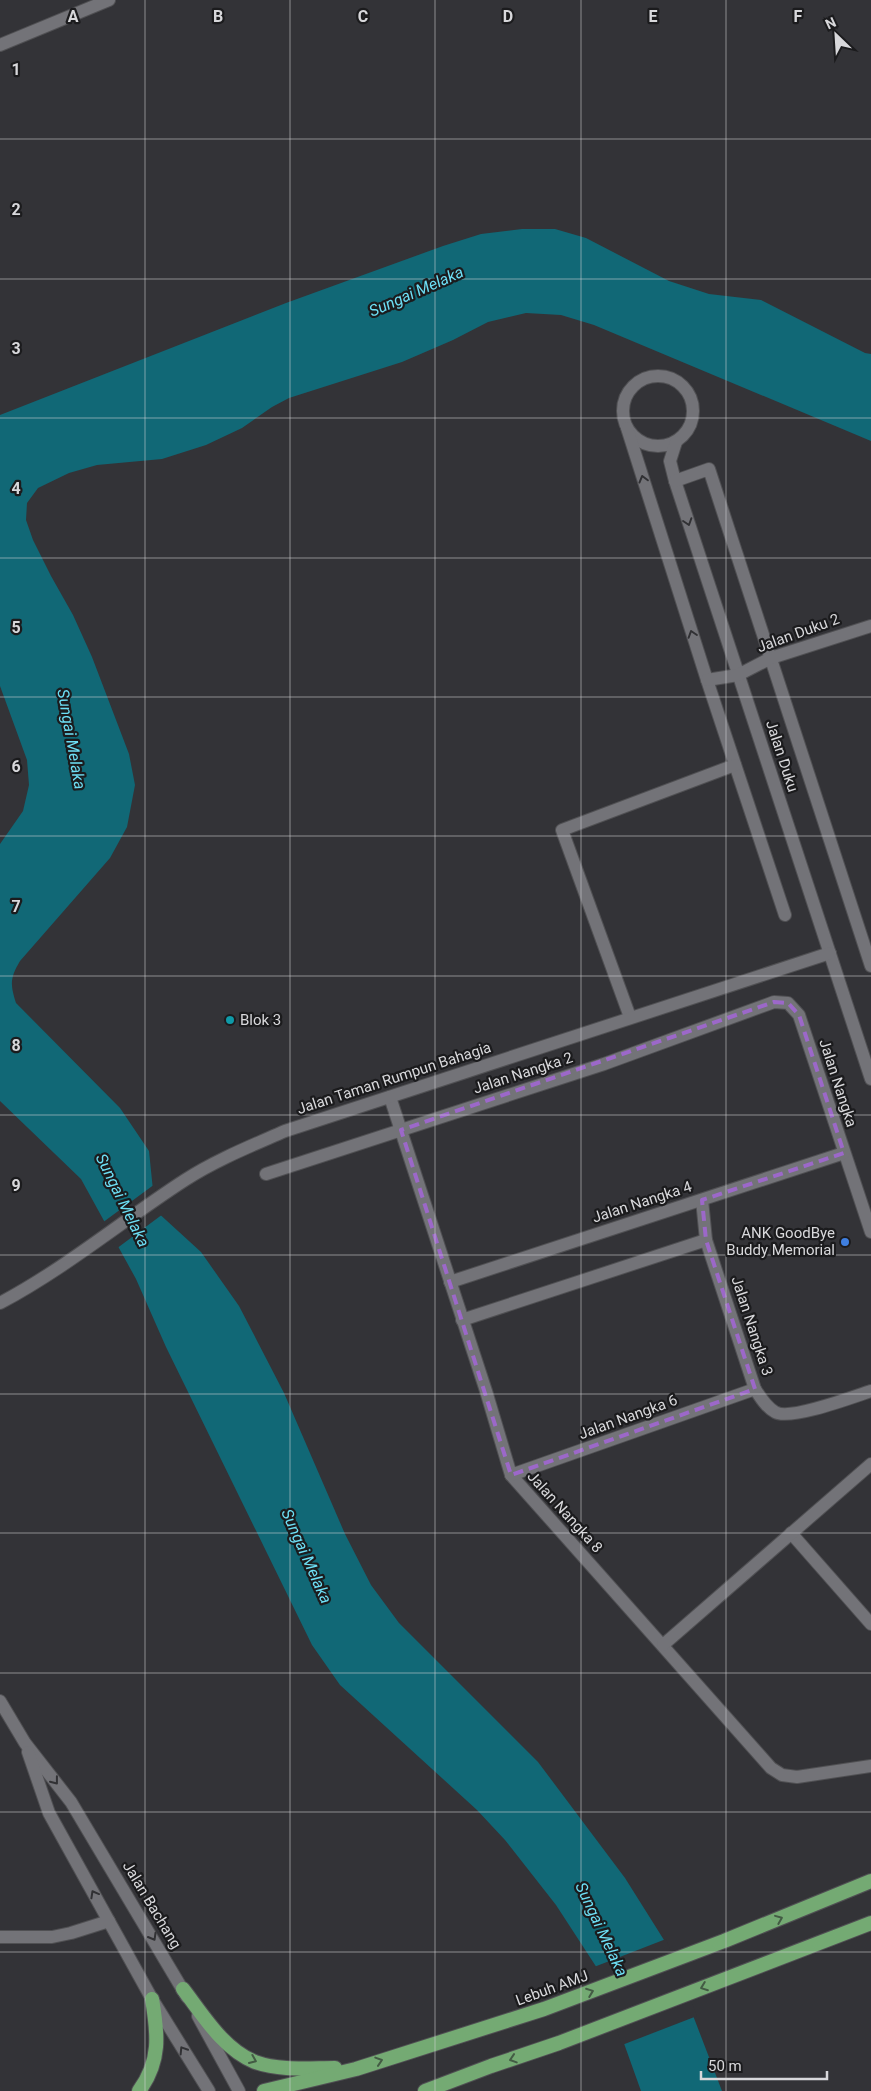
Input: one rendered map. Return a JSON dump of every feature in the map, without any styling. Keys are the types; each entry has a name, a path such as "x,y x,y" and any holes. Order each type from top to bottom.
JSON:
{"highway":[{"name":"Lebuh AMJ","path":"264,2091 356,2069 544,2009 734,1937 871,1881"},
{"path":"425,2091 559,2043 871,1923"},
{"path":"183,1989 222,2038 236,2052 255,2062 278,2067 356,2069"},
{"path":"139,2091 149,2077 157,2045 152,1999"}],"street":[{"path":"0,46 109,0"},
{"path":"627,428 633,437 654,446 666,446 676,442 685,435 691,425 694,414 693,402 688,391 680,382 669,377 656,375 644,378 634,385 627,395 623,405 623,417 707,680 786,915"},
{"name":"Jalan Duku","path":"676,442 670,461 675,481 871,1079"},
{"path":"675,481 709,470 871,966"},
{"name":"Jalan Duku 2","path":"707,680 738,675 771,658 871,626"},
{"path":"630,1017 562,830 735,765"},
{"name":"Jalan Taman Rumpun Bahagia","path":"0,1303 88,1249 184,1181 231,1155 285,1132 630,1017 830,953"},
{"name":"Jalan Nangka 2","path":"266,1174 604,1064 774,1002 788,1003"},
{"name":"Jalan Nangka","path":"788,1003 799,1015 871,1232"},
{"name":"Jalan Nangka 8","path":"390,1097 511,1475 771,1768 782,1775 797,1777 871,1766"},
{"name":"Jalan Nangka 4","path":"450,1282 844,1153"},
{"name":"Jalan Nangka 3","path":"702,1200 706,1240 756,1388 763,1402 776,1413 791,1416 871,1391"},
{"path":"462,1320 706,1240"},
{"name":"Jalan Nangka 6","path":"511,1475 756,1388"},
{"path":"662,1645 871,1464"},
{"path":"791,1533 871,1624"},
{"name":"Jalan Bachang","path":"0,1701 25,1743 72,1802 183,1989 239,2091"},
{"name":"Jalan Bachang","path":"25,1743 49,1813 152,1999 210,2091"},
{"path":"0,1937 52,1937 109,1921"}],"highlighted area":[{"path":"774,1002 788,1003 799,1015 844,1153 702,1200 706,1240 755,1389 511,1475 401,1130"}],"water":[{"name":"Sungai Melaka","path":"522,229 555,229 586,238 669,281 709,294 761,300 865,353 871,354 871,441 594,325 561,315 526,313 488,322 453,340 402,362 289,398 272,407 242,428 206,445 162,459 97,465 69,473 38,488 27,503 26,520 33,540 73,615 92,657 129,754 135,785 127,827 110,858 20,961 14,972 12,986 16,1003 120,1108 149,1151 155,1210 201,1252 239,1306 284,1393 345,1534 371,1585 399,1623 538,1762 625,1878 664,1940 722,2091 641,2091 597,1968 556,1905 505,1840 477,1810 340,1685 312,1645 166,1347 136,1279 81,1179 0,1101 0,844 23,811 29,785 27,760 0,686 0,415 286,303 443,246 481,234"}],"pier":[{"path":"155,1184 158,1209 163,1214 116,1249 102,1223"},
{"path":"666,1939 697,2016 622,2045 594,1967"}],"place":[{"name":"Blok 3","path":"230,1020"},
{"name":"ANK GoodBye Buddy Memorial","path":"845,1242"}]}
